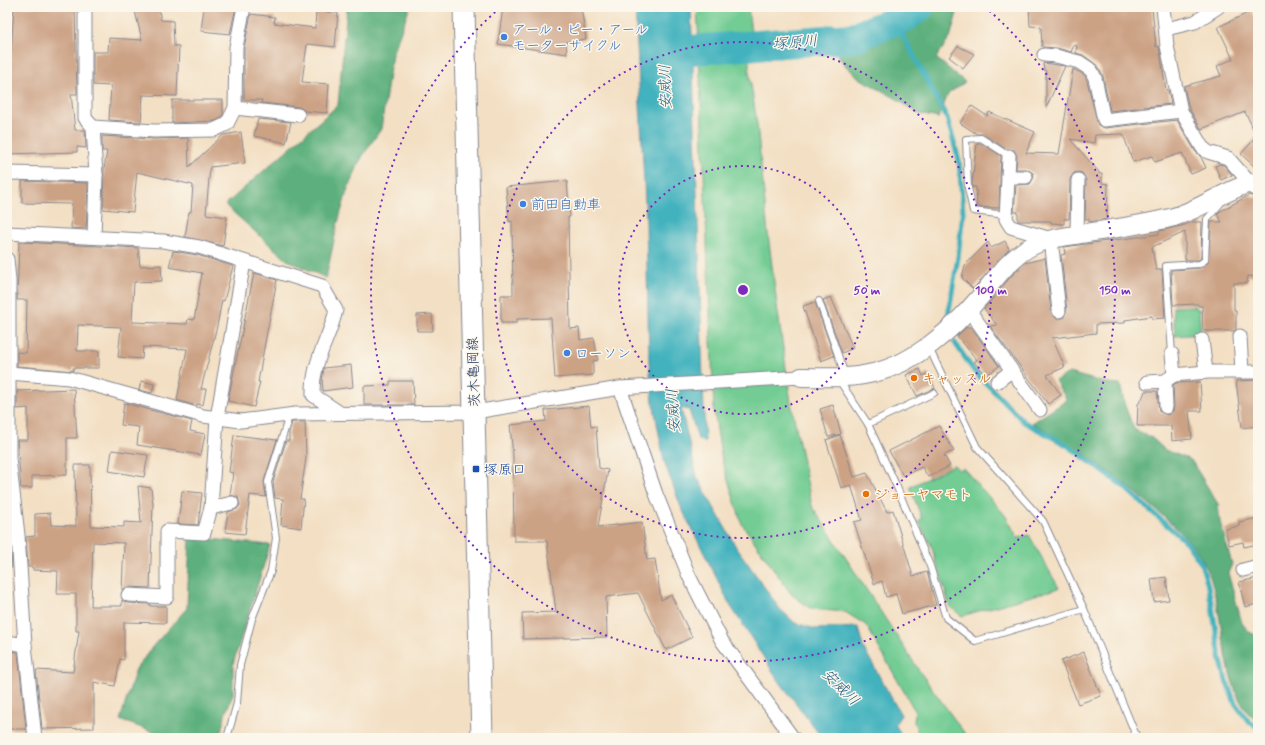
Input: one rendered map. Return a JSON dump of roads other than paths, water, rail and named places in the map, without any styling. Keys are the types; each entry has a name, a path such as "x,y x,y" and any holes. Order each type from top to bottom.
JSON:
{"main road":[{"name":"茨木亀岡線","path":"464,7 482,738"}],"street":[{"path":"85,7 85,118 93,127 96,175 94,237"},
{"path":"93,127 154,131 214,130 227,124 235,108 236,47 244,7"},
{"path":"1163,7 1167,46 1181,111 1202,146 1208,152 1228,158 1254,186"},
{"path":"1166,29 1195,22 1218,7"},
{"path":"1044,55 1056,56 1079,62 1091,70 1095,78 1104,120 1181,111"},
{"path":"235,108 298,115"},
{"path":"1009,156 1006,219 1010,227 1051,239"},
{"path":"7,174 96,175"},
{"path":"1008,177 1026,177"},
{"path":"1077,235 1078,180"},
{"path":"9,373 69,378 217,418 241,420 340,413 475,412 620,388 801,377 842,377 886,370 913,357 928,346 969,310 1014,259 1033,246 1051,239 1140,225 1172,217 1191,210 1232,190 1254,186"},
{"path":"7,233 163,241 199,247 322,286 336,310 320,352 313,384 314,396 340,413"},
{"path":"1051,239 1059,311"},
{"path":"7,259 9,458 12,534 35,738"},
{"path":"128,595 167,597 167,531 204,533 211,508 217,418 244,262"},
{"path":"969,310 1010,371 1040,410"},
{"path":"1240,336 1242,372"},
{"path":"1202,340 1206,372"},
{"path":"1166,407 1172,354"},
{"path":"997,382 1010,371"},
{"path":"1147,382 1206,372 1258,372"},
{"path":"620,388 656,494 689,576 722,641 793,738"},
{"path":"211,508 232,503"},
{"path":"1243,570 1258,566"},
{"path":"7,642 25,645"}],"lane":[{"path":"1006,215 973,212 968,188 966,139 981,138 1009,156"},
{"path":"1172,354 1166,266 1200,264 1205,260 1207,219 1218,206 1227,200 1232,190"},
{"path":"819,301 842,377 868,424 896,485 930,566 946,618 975,641 1084,610"},
{"path":"928,346 977,447 1043,521 1084,610 1137,738"},
{"path":"868,424 934,393"},
{"path":"227,738 237,703 240,665 252,619 271,571 276,538 268,482 289,416"}],"water":[{"name":"安威川","path":"635,7 691,7 705,443 698,439 689,410 681,408 697,477 736,547 780,609 795,623 816,629 858,627 863,647 901,715 895,724 903,738 822,738 777,678 730,605 681,507 664,461 653,402 649,362 646,221"}],"waterway":[{"path":"890,7 895,21 947,118 959,160 963,212 958,257 947,322"},
{"name":"塚原川","path":"664,52 852,38 907,16 919,7"},
{"path":"955,343 974,371 1024,422 1067,445 1123,486 1187,543 1201,563 1207,582 1220,657 1226,680 1235,703 1249,722 1258,727"}],"place":[{"name":"アール・ピー・アール モーターサイクル","path":"504,37"},
{"name":"前田自動車","path":"523,204"},
{"name":"ローソン","path":"567,353"},
{"name":"キャッスル","path":"914,378"},
{"name":"塚原口","path":"476,469"},
{"name":"ジョーヤマモト","path":"866,494"}]}
